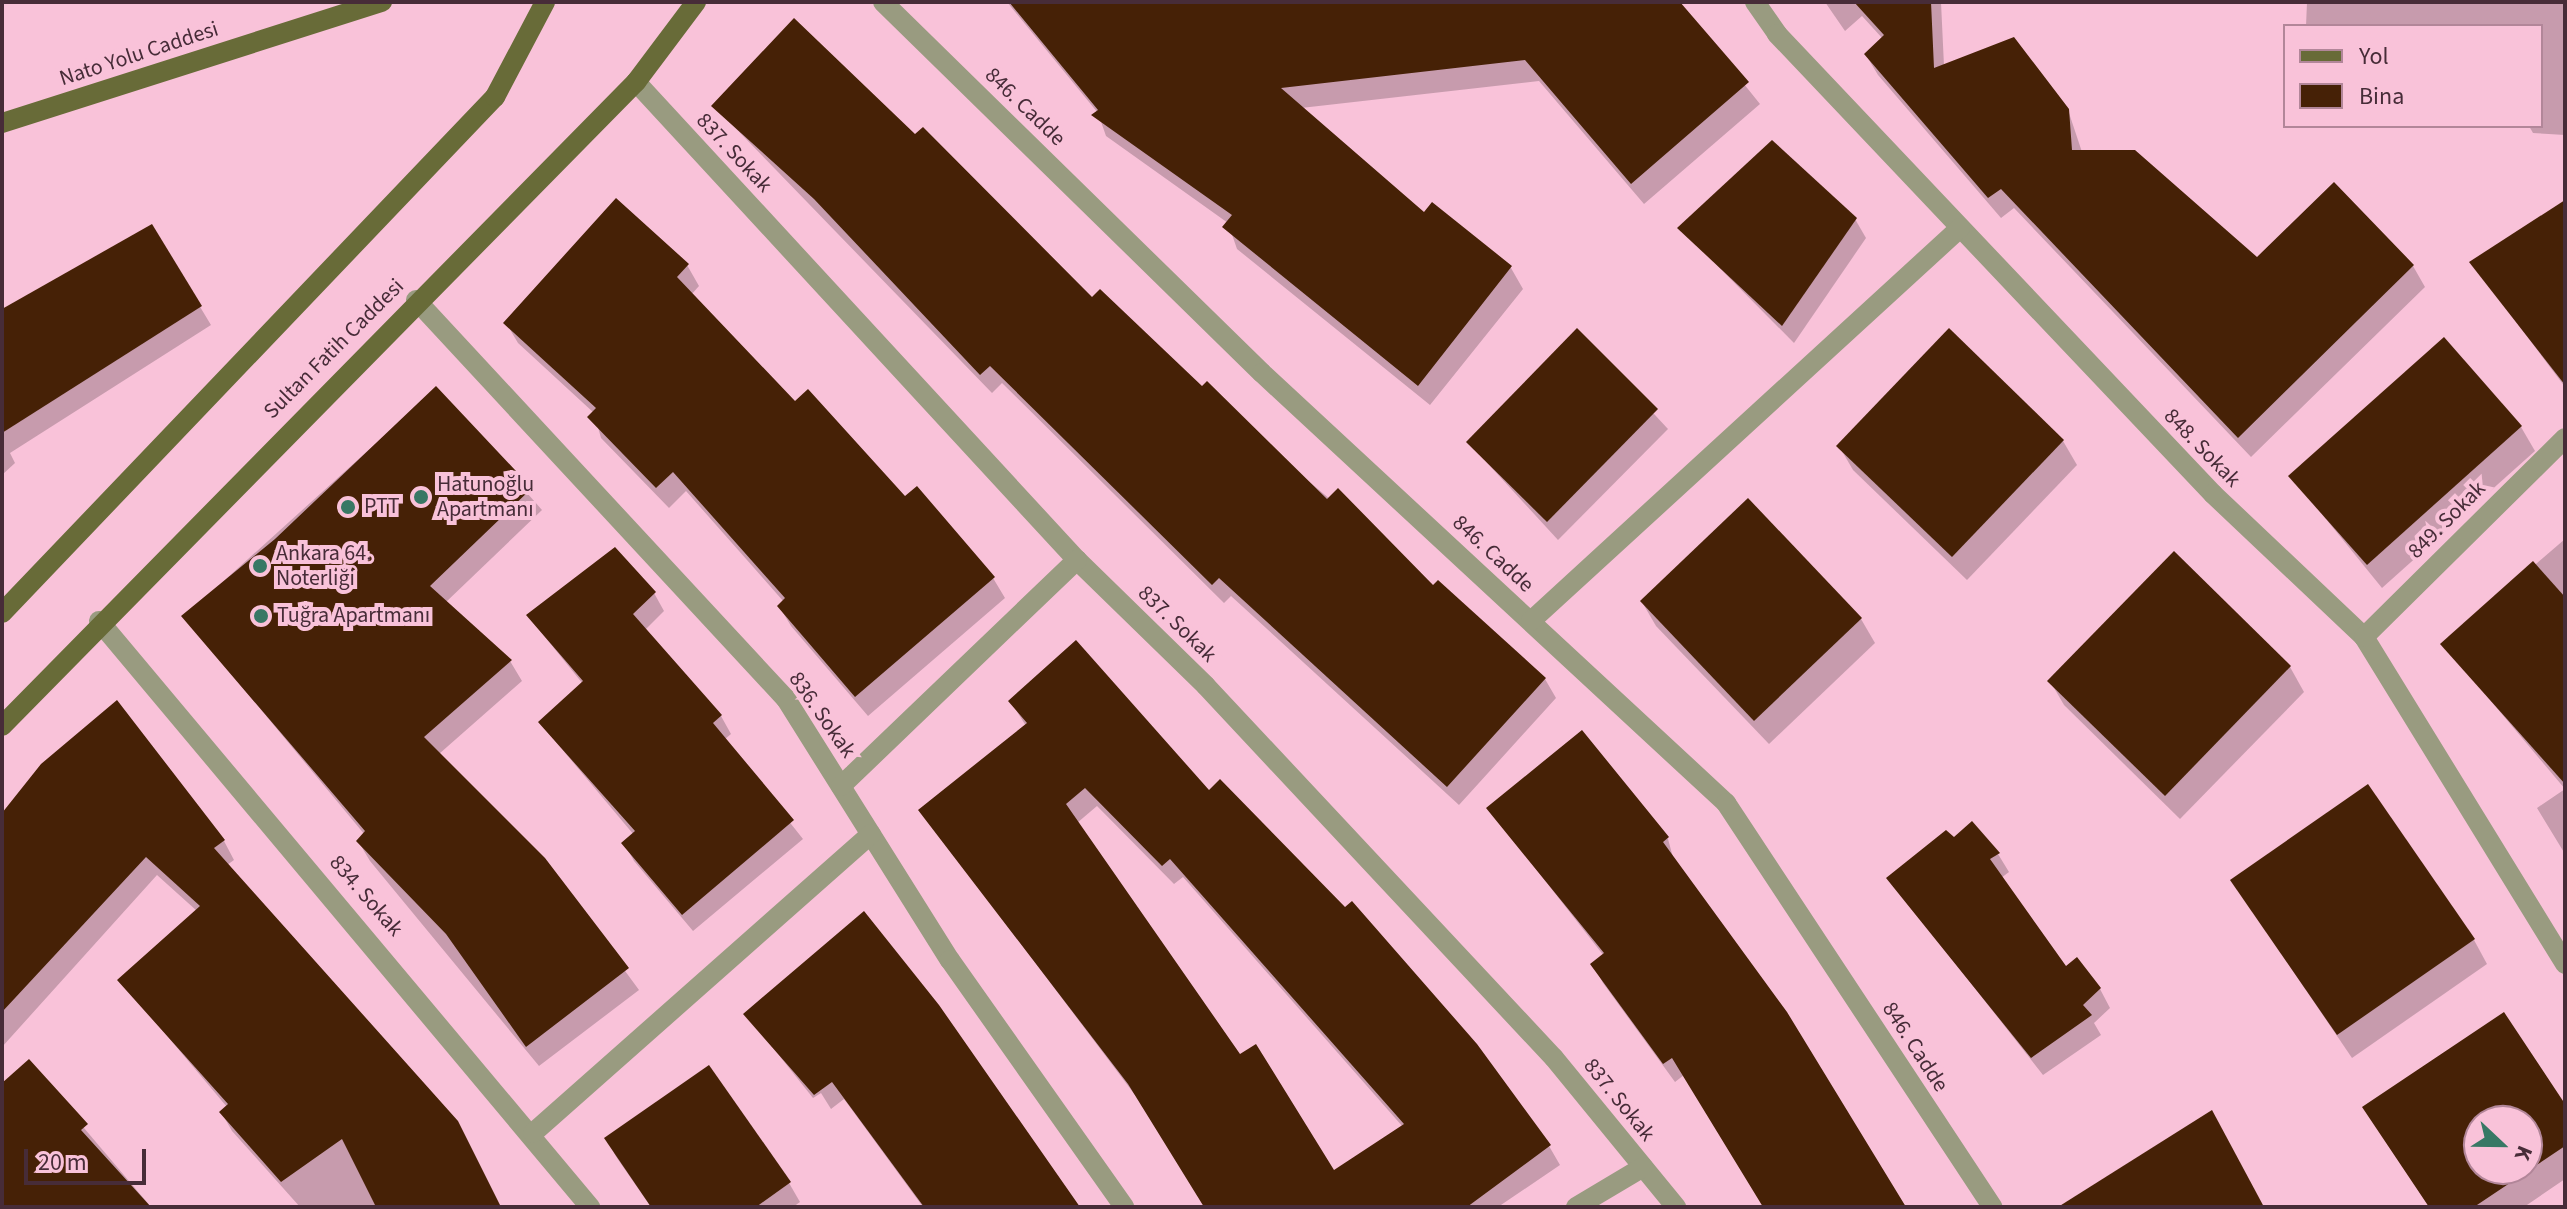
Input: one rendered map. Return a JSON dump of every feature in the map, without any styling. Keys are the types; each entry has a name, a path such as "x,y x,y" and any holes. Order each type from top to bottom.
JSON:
{"main road":[{"name":"Nato Yolu Caddesi","path":"2,123 382,2"},
{"path":"2,613 495,97 545,2"},
{"name":"Sultan Fatih Caddesi","path":"2,726 99,621 636,82 696,2"}],"street":[{"name":"846. Cadde","path":"883,2 1262,373 1726,803 1992,1207"},
{"name":"848. Sokak","path":"1755,2 1960,228 2213,494 2364,637 2565,964"},
{"name":"837. Sokak","path":"636,82 1077,560 1206,686 1510,1011 1676,1207"},
{"path":"1531,621 1960,228"},
{"name":"836. Sokak","path":"416,300 786,699 871,834 1124,1207"},
{"name":"849. Sokak","path":"2364,637 2565,438"},
{"path":"841,786 1077,560"},
{"name":"834. Sokak","path":"99,621 533,1133 590,1207"},
{"path":"533,1133 871,834"},
{"path":"1576,1207 1643,1167"}],"building":[{"path":"1009,2 1680,2 1749,82 1631,184 1525,60 1281,88 1424,212 1432,202 1512,266 1418,386 1222,227 1232,215 1091,115 1098,110"},
{"path":"1854,2 1931,2 1934,68 2014,37 2069,109 2072,150 2135,150 2257,257 2334,182 2414,265 2238,438 2001,189 1988,198 1864,54 1884,35"},
{"path":"794,18 915,134 923,127 1092,297 1100,289 1202,386 1207,381 1327,499 1338,488 1433,585 1438,580 1546,678 1447,787 1219,578 1212,585 990,366 980,375 814,199 711,106"},
{"path":"1772,140 1857,218 1782,326 1677,228"},
{"path":"616,198 689,264 677,277 795,401 808,389 905,496 917,486 995,577 855,697 777,606 785,598 673,472 656,488 587,417 596,408 503,323"},
{"path":"2565,200 2565,385 2469,262"},
{"path":"152,224 202,306 2,433 2,309"},
{"path":"1577,328 1658,409 1547,522 1466,442"},
{"path":"1949,328 2064,440 1952,557 1836,446"},
{"path":"2444,337 2522,426 2367,565 2288,476"},
{"path":"436,386 532,488 430,586 512,660 424,737 545,858 629,968 526,1047 446,934 356,841 365,831 181,616 275,539"},
{"path":"1748,498 1862,618 1754,721 1640,601"},
{"path":"615,547 656,592 633,614 722,715 713,723 794,820 682,915 621,843 635,831 538,722 583,681 526,615"},
{"path":"2174,551 2291,666 2165,796 2047,681"},
{"path":"2533,561 2565,597 2565,784 2440,644"},
{"path":"1076,640 1209,790 1220,779 1345,907 1352,901 1477,1044 1551,1145 1467,1207 1204,1207 1128,1084 918,810 1027,723 1008,701","holes":["1085,788 1162,866 1170,859 1404,1124 1334,1170 1256,1044 1240,1054 1066,804"]},
{"path":"117,700 225,840 214,848 458,1121 501,1207 376,1207 342,1139 281,1182 219,1112 228,1104 117,980 200,906 146,857 2,1012 2,813 41,764"},
{"path":"1582,730 1669,837 1663,842 1787,1012 1906,1207 1763,1207 1672,1058 1663,1064 1590,964 1604,953 1486,808"},
{"path":"2368,784 2475,939 2337,1035 2230,880"},
{"path":"1972,821 2000,853 1990,859 2066,966 2077,957 2101,988 2083,1005 2092,1015 2031,1058 1886,878 1946,830 1954,837"},
{"path":"864,911 939,1005 1080,1207 924,1207 832,1082 814,1095 743,1014"},
{"path":"2504,1012 2565,1104 2565,1146 2543,1161 2543,1105 2463,1105 2463,1185 2507,1185 2474,1207 2429,1207 2362,1107"},
{"path":"29,1059 88,1124 81,1130 151,1207 2,1207 2,1083"},
{"path":"709,1065 791,1182 756,1207 651,1207 604,1138"},
{"path":"2212,1110 2264,1207 2058,1207"}],"place":[{"name":"Hatunoğlu Apartmanı","path":"421,497"},
{"name":"PTT","path":"348,507"},
{"name":"Ankara 64. Noterliği","path":"260,566"},
{"name":"Tuğra Apartmanı","path":"261,616"}]}
